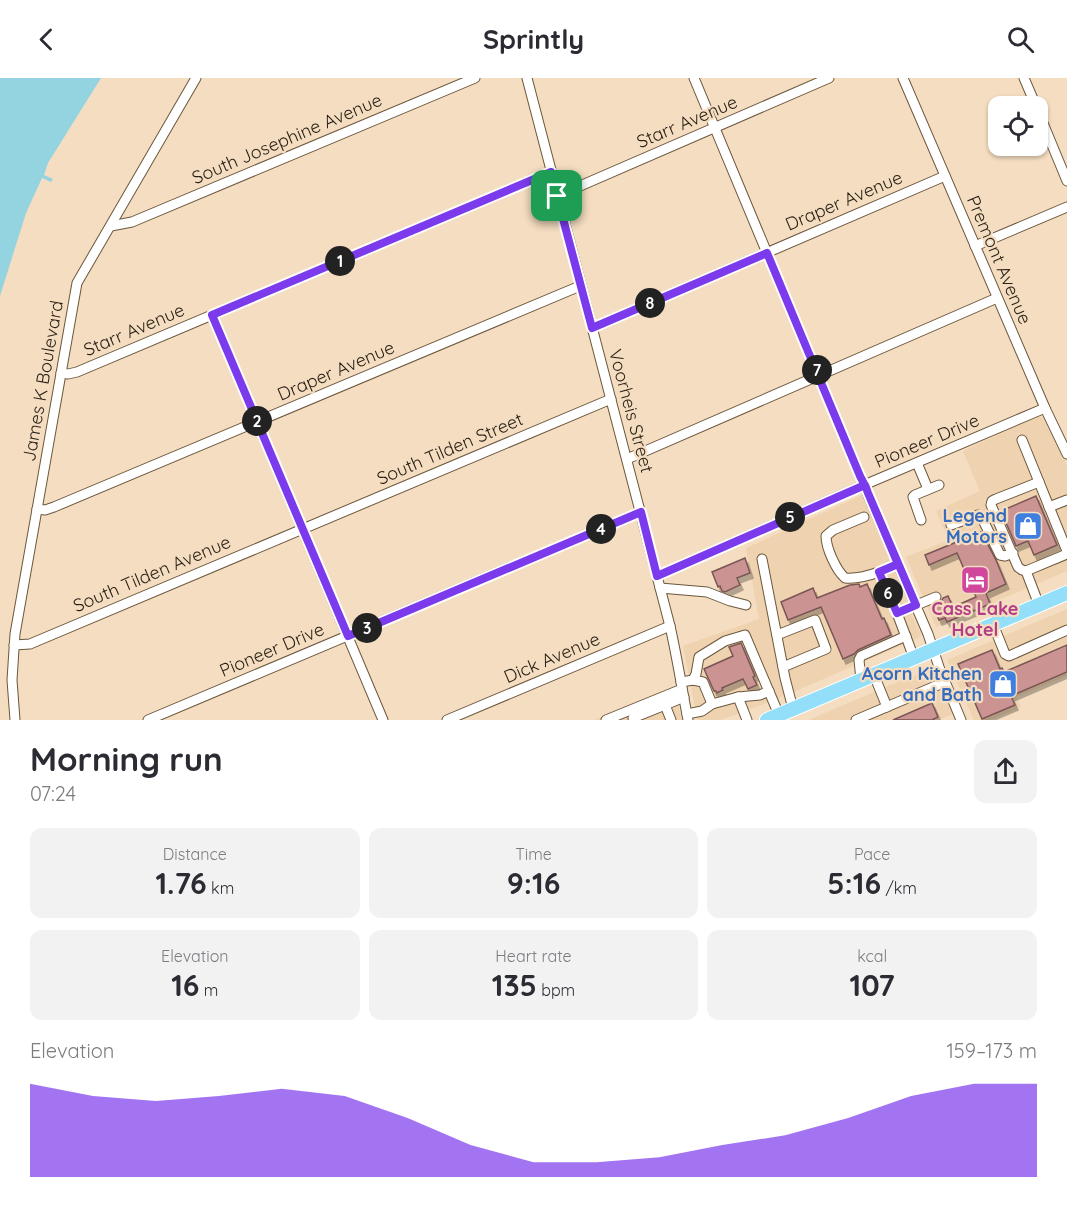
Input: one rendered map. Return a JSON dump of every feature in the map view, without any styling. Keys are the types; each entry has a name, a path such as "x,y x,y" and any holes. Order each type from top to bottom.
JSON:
{"highway":[{"path":"783,715 1067,593"}],"street":[{"name":"James K Boulevard","path":"15,720 12,680 14,645 77,283 196,78"},
{"name":"South Josephine Avenue","path":"111,226 132,222 450,83 475,78"},
{"name":"Voorheis Street","path":"526,78 670,626 688,717"},
{"path":"694,78 916,605 961,720"},
{"name":"Starr Avenue","path":"557,196 829,78"},
{"name":"Premont Avenue","path":"903,78 1067,454"},
{"path":"1024,78 1032,96"},
{"path":"1048,135 1067,181"},
{"name":"Starr Avenue","path":"61,373 77,372 551,172"},
{"name":"Draper Avenue","path":"592,328 945,176"},
{"path":"975,246 1067,207"},
{"name":"Draper Avenue","path":"37,509 45,510 54,507 580,286"},
{"path":"627,459 997,298"},
{"path":"212,315 383,720"},
{"name":"South Tilden Street","path":"302,529 611,399"},
{"name":"Pioneer Drive","path":"657,576 1045,408"},
{"path":"1022,440 1039,482 1067,552 1026,571 1018,567 991,505 992,501 1039,482"},
{"path":"917,463 928,489"},
{"path":"921,520 913,497 939,485"},
{"path":"1049,507 1067,500"},
{"name":"Pioneer Drive","path":"148,720 641,512"},
{"path":"951,525 978,515 983,520 1000,555 1005,556 1011,550"},
{"path":"864,517 833,530 826,536 826,542 837,568 845,578 852,578 864,577 898,564"},
{"name":"South Tilden Avenue","path":"14,645 30,644 302,529"},
{"path":"762,559 783,667 783,715"},
{"path":"1026,571 1039,605"},
{"path":"879,572 914,658"},
{"path":"660,588 707,592 746,605"},
{"path":"897,613 936,597"},
{"path":"777,635 815,620 826,649 783,667"},
{"path":"993,624 1005,654 1009,656 1067,630"},
{"name":"Dick Avenue","path":"447,720 670,626"},
{"path":"633,718 666,705 693,680 699,657 725,641 745,634 769,691 783,715"},
{"path":"887,706 859,660 861,656 906,636"},
{"path":"693,680 703,682 712,705"},
{"path":"856,720 945,682"},
{"path":"606,720 682,689"},
{"path":"688,717 712,705 769,691"},
{"path":"738,697 747,720"},
{"path":"666,705 671,720"}],"shaded area":[{"path":"1036,417 1043,417 1048,421 1067,466 1067,571 936,627 906,557 949,540 936,511 980,491 963,451"},
{"path":"862,495 921,636 775,700 720,720 699,720 683,646 759,619 746,548"},
{"path":"1067,609 1067,676 1016,697 1021,707 990,720 974,720 947,660"},
{"path":"932,669 953,714 938,720 809,720 888,686"},
{"path":"673,687 682,720 595,720"}],"water":[{"path":"0,78 101,78 48,163 44,175 53,179 51,182 42,178 26,213 0,296"}],"building":[{"name":"Legend Motors","path":"1036,496 1057,545 1034,555 1028,541 1016,546 1001,511"},
{"path":"981,532 1006,584 986,593 990,604 947,622 945,618 939,620 933,606 941,602 943,598 948,596 953,607 976,597 957,553 929,565 925,555"},
{"path":"745,558 750,573 737,578 740,585 725,592 722,591 712,572"},
{"path":"859,584 860,587 867,584 891,635 843,659 821,607 788,620 781,602 813,588 817,598 850,585"},
{"path":"741,643 757,685 748,689 743,679 722,688 723,690 717,693 704,669 733,656 729,647"},
{"name":"Acorn Kitchen and Bath","path":"1067,645 1067,672 1011,696 1015,705 982,719 958,664 992,650 1000,669 1002,668 1004,672"},
{"path":"932,703 938,717 932,720 893,720"}],"place":[{"name":"Legend Motors","path":"1028,526"},
{"name":"Cass Lake Hotel","path":"975,580"},
{"name":"Acorn Kitchen and Bath","path":"1003,684"}],"route":[{"path":"557,196 551,172 212,315 348,636 641,512 657,576 865,485 868,493 916,605 897,613 879,572 898,564 868,493 868,491 865,485 860,476 767,253 592,328 557,196"}]}
